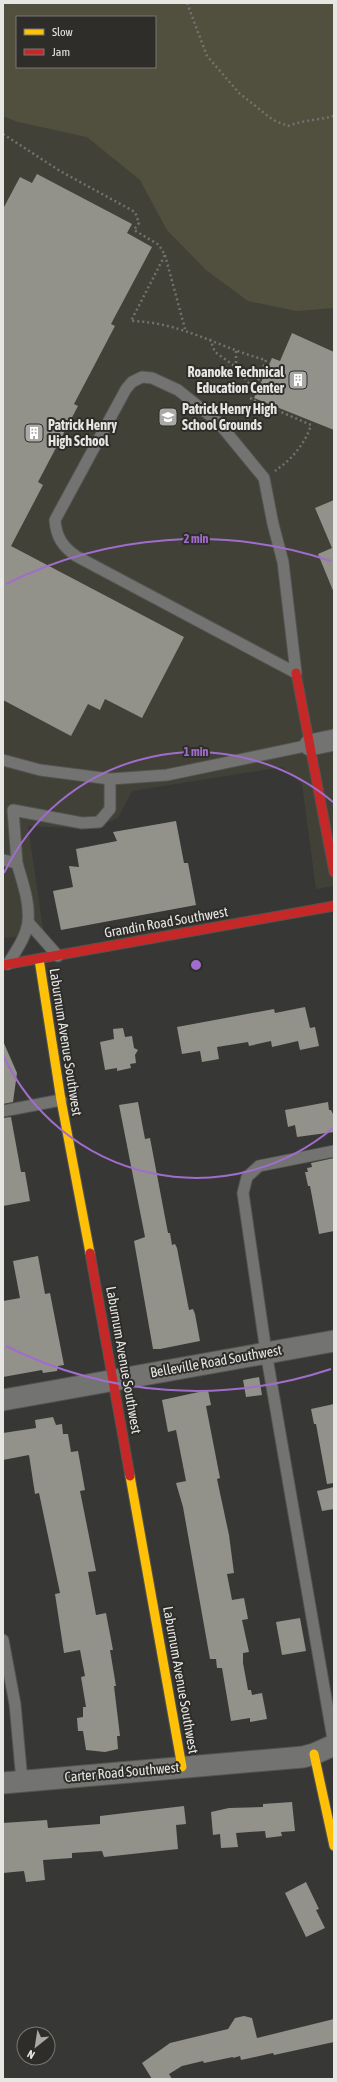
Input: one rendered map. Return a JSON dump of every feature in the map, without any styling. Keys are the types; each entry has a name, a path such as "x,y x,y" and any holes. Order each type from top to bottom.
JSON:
{"street":[{"path":"296,673 334,872"},
{"path":"310,744 334,740"},
{"name":"Grandin Road Southwest","path":"6,965 334,906"},
{"name":"Laburnum Avenue Southwest","path":"39,959 61,1100 114,1379 182,1767"},
{"name":"Belleville Road Southwest","path":"3,1400 334,1341"},
{"name":"Carter Road Southwest","path":"12,1782 314,1754 334,1745"},
{"path":"314,1754 334,1846"}],"lane":[{"path":"142,377 152,378 178,390 218,422 264,478 273,524 284,562 296,673 76,556 60,541 56,530 56,520 126,389 132,382 142,377"},
{"path":"3,760 40,770 110,779 167,775 310,744"},
{"path":"6,965 21,941 28,922 27,902 17,863 13,810 82,823 99,822 110,809 110,779"},
{"path":"3,860 17,863"},
{"path":"28,922 58,956"},
{"path":"3,1111 61,1100"},
{"path":"334,1151 259,1166 247,1177 243,1193 266,1352 334,1745"},
{"path":"3,1640 15,1704 12,1782"}],"path":[{"path":"187,3 207,56 239,93 273,120 288,126 299,122 320,120 334,116"},
{"path":"3,134 60,171 135,212 139,223 134,230 159,245 165,255 185,329"},
{"path":"165,255 131,321 156,323 185,329 236,351 266,360 251,399 311,424 306,439 288,462 264,478"},
{"path":"210,339 215,352 236,367 254,391"},
{"path":"236,351 236,367"}],"shaded area":[{"name":"Patrick Henry High School Grounds","path":"3,3 334,3 334,886 316,889 302,784 282,767 132,791 118,818 92,829 28,826 44,935 3,938"},
{"path":"3,3 334,3 334,308 297,311 248,301 206,270 167,230 140,180 87,137 18,122 3,116"}],"building":[{"name":"Patrick Henry High School","path":"37,174 132,224 127,233 152,247 111,324 115,326 74,404 78,406 38,482 43,485 11,546 184,637 142,718 105,699 100,710 88,704 71,736 3,700 3,209 20,177 32,183"},
{"name":"Roanoke Technical Education Center","path":"292,333 334,352 334,430 254,398 272,358 280,361"},
{"path":"334,500 334,593 318,554 332,548 315,508"},
{"path":"176,821 184,863 188,863 196,905 61,930 53,891 73,887 69,866 79,867 76,849 117,841 113,832"},
{"path":"305,1007 310,1028 315,1027 319,1046 300,1050 298,1041 272,1047 271,1041 249,1046 248,1042 217,1047 219,1059 202,1062 200,1051 182,1054 177,1027 274,1009 275,1013"},
{"path":"123,1028 125,1037 132,1036 134,1048 138,1050 135,1055 136,1063 130,1064 131,1068 117,1071 117,1068 105,1070 100,1042 114,1039 113,1029"},
{"path":"3,1041 17,1073 13,1102 3,1104"},
{"path":"138,1102 145,1139 150,1138 168,1233 170,1233 172,1245 175,1244 177,1248 189,1310 193,1309 195,1314 200,1341 160,1349 153,1349 134,1241 145,1237 119,1105"},
{"path":"328,1102 329,1110 331,1110 334,1116 334,1132 297,1137 295,1125 288,1127 285,1110"},
{"path":"11,1117 21,1172 25,1172 30,1201 3,1206 3,1118"},
{"path":"334,1158 334,1231 319,1234 310,1186 308,1186 305,1172 308,1172 307,1168 312,1167 311,1163"},
{"path":"38,1256 45,1294 50,1293 64,1365 58,1366 57,1371 43,1373 42,1370 3,1377 3,1301 20,1298 13,1261"},
{"path":"259,1377 262,1395 246,1397 243,1380"},
{"path":"208,1390 211,1405 206,1406 220,1478 217,1479 229,1535 234,1573 227,1574 232,1600 244,1598 248,1619 242,1620 249,1652 243,1653 243,1663 248,1690 251,1690 252,1695 262,1693 267,1719 250,1722 250,1718 231,1721 222,1668 217,1668 216,1659 210,1659 183,1507 176,1483 186,1481 176,1430 168,1432 162,1400"},
{"path":"334,1404 334,1483 327,1484 316,1424 314,1424 311,1409"},
{"path":"53,1417 56,1425 62,1424 63,1434 68,1434 71,1452 78,1451 85,1490 80,1491 96,1571 88,1572 96,1615 106,1613 113,1650 110,1650 116,1686 114,1686 120,1736 117,1736 118,1749 105,1752 86,1750 83,1731 78,1731 77,1718 83,1717 83,1707 86,1707 81,1677 85,1676 80,1650 64,1653 55,1594 60,1593 39,1493 35,1494 29,1455 3,1460 3,1433 36,1428 35,1420"},
{"path":"334,1487 334,1509 322,1511 317,1491"},
{"path":"300,1618 306,1651 282,1655 276,1622"},
{"path":"292,1802 295,1831 281,1832 282,1836 266,1838 265,1831 236,1833 238,1847 221,1848 220,1834 213,1835 211,1812 229,1808 263,1807 263,1804"},
{"path":"184,1806 186,1824 176,1825 178,1849 104,1857 102,1851 72,1853 72,1858 43,1860 45,1880 26,1882 24,1871 3,1873 3,1823 47,1820 48,1828 100,1824 100,1816"},
{"path":"306,1882 319,1909 316,1910 325,1928 306,1937 285,1893"},
{"path":"244,2016 252,2018 257,2038 334,2019 334,2042 274,2055 273,2053 241,2060 240,2056 204,2063 203,2061 182,2066 169,2074 172,2079 152,2079 142,2063 170,2043 228,2029 235,2018"}],"traffic: slow":[{"path":"39,959 61,1100 90,1253"},
{"path":"130,1476 182,1767"},
{"path":"314,1754 334,1846"}],"traffic: jam":[{"path":"296,673 334,872"},
{"path":"3,965 334,906"},
{"path":"90,1253 130,1476"}],"place":[{"name":"Roanoke Technical Education Center","path":"298,380"},
{"name":"Patrick Henry High School Grounds","path":"168,417"},
{"name":"Patrick Henry High School","path":"34,433"}]}
